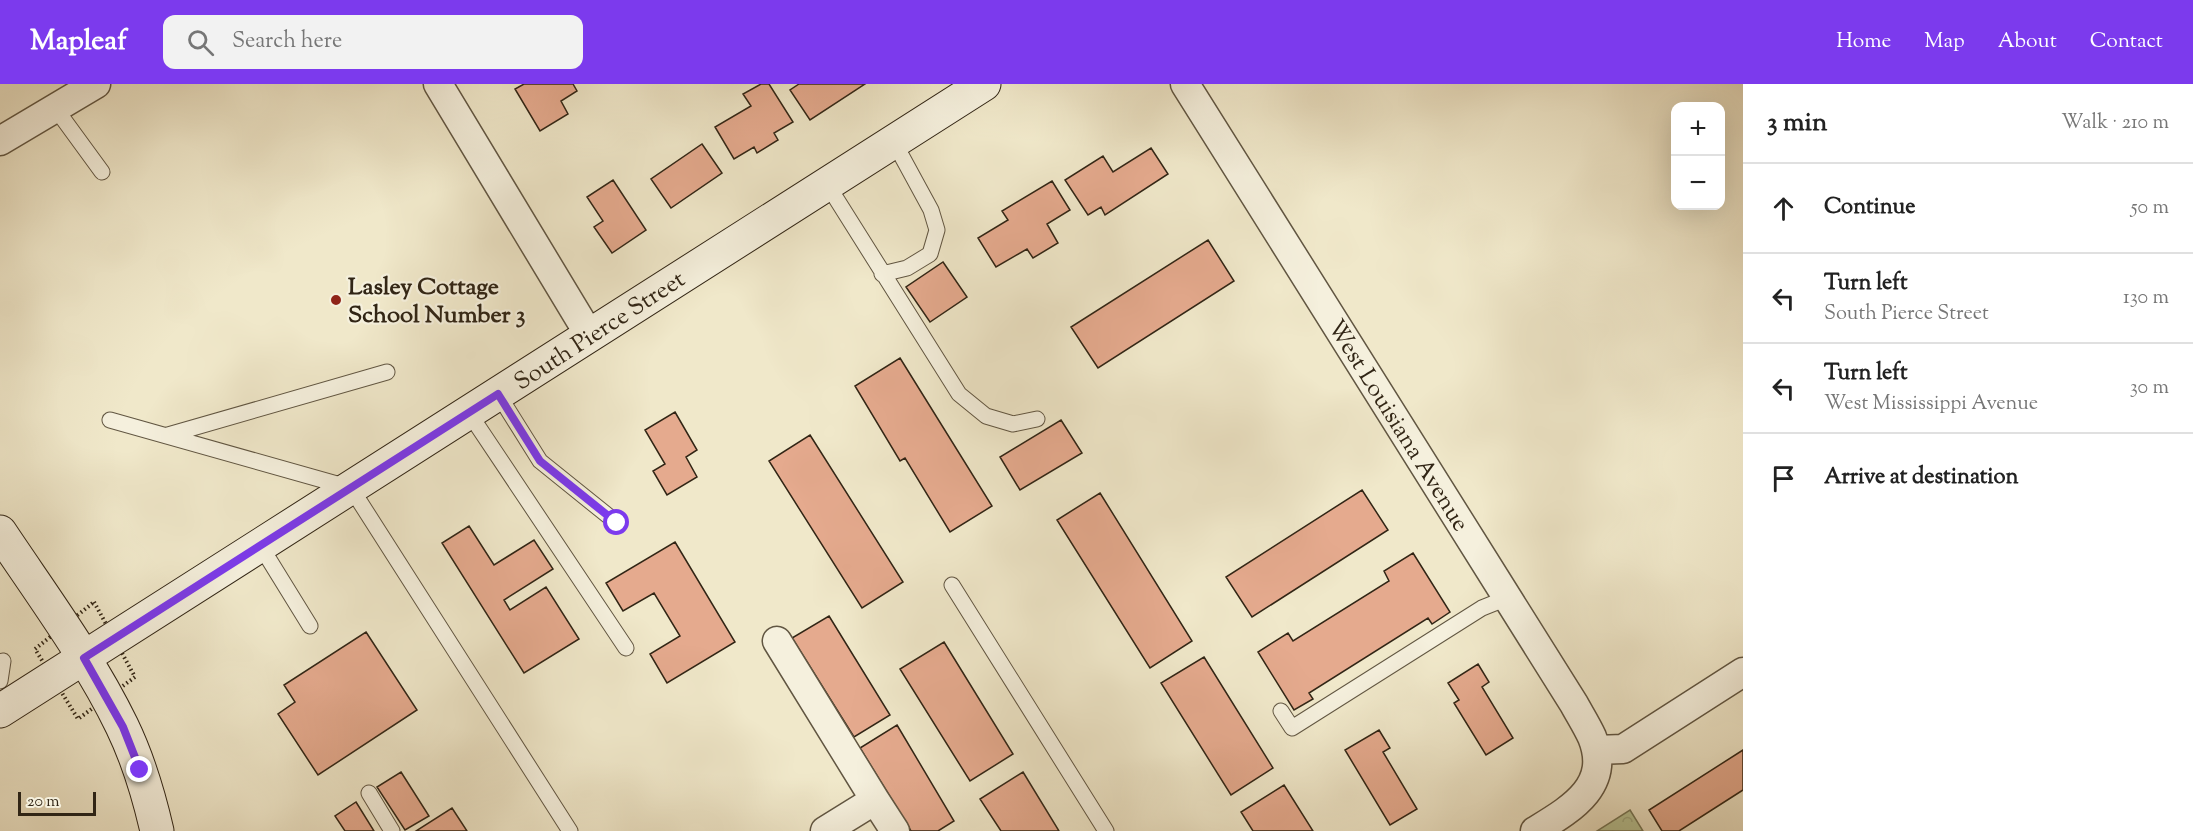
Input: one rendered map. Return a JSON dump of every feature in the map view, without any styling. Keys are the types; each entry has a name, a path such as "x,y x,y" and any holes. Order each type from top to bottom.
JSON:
{"street":[{"path":"0,141 96,84"},
{"path":"438,84 590,336"},
{"name":"South Pierce Street","path":"1,699 84,658 984,84"},
{"name":"West Louisiana Avenue","path":"1185,84 1574,704 1592,738 1596,761"},
{"path":"0,532 84,658 123,727 140,770 157,831"},
{"path":"777,641 895,831"},
{"path":"1535,831 1570,808 1587,793 1596,761 1623,749 1743,672"},
{"path":"825,831 875,800"}],"lane":[{"path":"56,108 102,172"},
{"path":"882,274 907,268 930,254 937,230 931,210 894,142"},
{"path":"827,184 959,394 986,416 995,419 1013,424 1037,419"},
{"path":"168,435 387,372"},
{"path":"498,394 540,461 617,523"},
{"path":"469,413 626,648"},
{"path":"110,420 351,488 570,831"},
{"path":"260,545 310,626"},
{"path":"951,585 1106,831"},
{"path":"1281,711 1292,728 1482,608 1507,598"},
{"path":"0,663 3,661 1,699"},
{"path":"369,793 392,831"}],"green space":[{"path":"1630,810 1643,831 1597,831"}],"building":[{"path":"524,84 573,84 577,91 561,101 568,114 540,131 515,89"},
{"path":"761,84 769,84 793,122 774,133 778,140 757,153 754,147 734,159 715,127 751,106 743,94"},
{"path":"799,84 865,84 810,120 790,90"},
{"path":"702,144 722,173 671,208 651,179"},
{"path":"1151,148 1168,174 1105,215 1101,207 1088,215 1065,180 1103,156 1113,172"},
{"path":"613,180 646,230 612,253 594,227 603,221 587,197"},
{"path":"1052,181 1070,210 1047,224 1058,243 1033,258 1027,249 996,267 978,238 1008,220 1002,211"},
{"path":"1208,240 1234,281 1098,368 1071,327"},
{"path":"943,262 967,297 930,322 906,287"},
{"path":"900,358 992,506 950,532 905,458 900,461 855,386"},
{"path":"675,412 697,450 686,457 697,477 667,495 653,471 665,464 645,430"},
{"path":"1061,420 1082,453 1020,490 1000,457"},
{"path":"810,435 903,582 862,608 769,461"},
{"path":"1362,490 1388,530 1252,617 1226,577"},
{"path":"1100,493 1192,641 1150,668 1057,520"},
{"path":"469,526 494,565 534,540 553,569 504,600 510,610 546,587 579,639 524,673 442,543"},
{"path":"675,542 735,642 667,683 650,654 680,636 654,593 623,611 606,583"},
{"path":"1413,553 1450,612 1432,624 1428,618 1309,693 1313,699 1294,710 1258,652 1288,633 1293,641 1389,581 1384,571"},
{"path":"829,616 890,715 854,737 792,638"},
{"path":"366,632 417,710 318,775 278,714 295,702 284,685"},
{"path":"944,642 1013,754 970,781 900,669"},
{"path":"1204,657 1273,768 1231,795 1161,683"},
{"path":"1478,664 1489,682 1482,687 1513,738 1486,755 1454,703 1459,700 1448,683"},
{"path":"897,725 954,821 938,831 911,831 860,748"},
{"path":"1379,730 1390,748 1383,752 1417,809 1390,825 1345,750"},
{"path":"1743,750 1743,790 1679,831 1662,831 1649,810"},
{"path":"401,772 429,816 405,830 377,787"},
{"path":"1023,772 1059,831 1001,831 980,799"},
{"path":"1284,785 1313,831 1253,831 1241,812"},
{"path":"356,802 374,831 345,831 335,816"},
{"path":"452,808 467,831 416,831"}],"place":[{"name":"Lasley Cottage School Number 3","path":"336,300"}],"route":[{"path":"140,770 123,727 84,658 498,394 540,461 617,523"}]}
